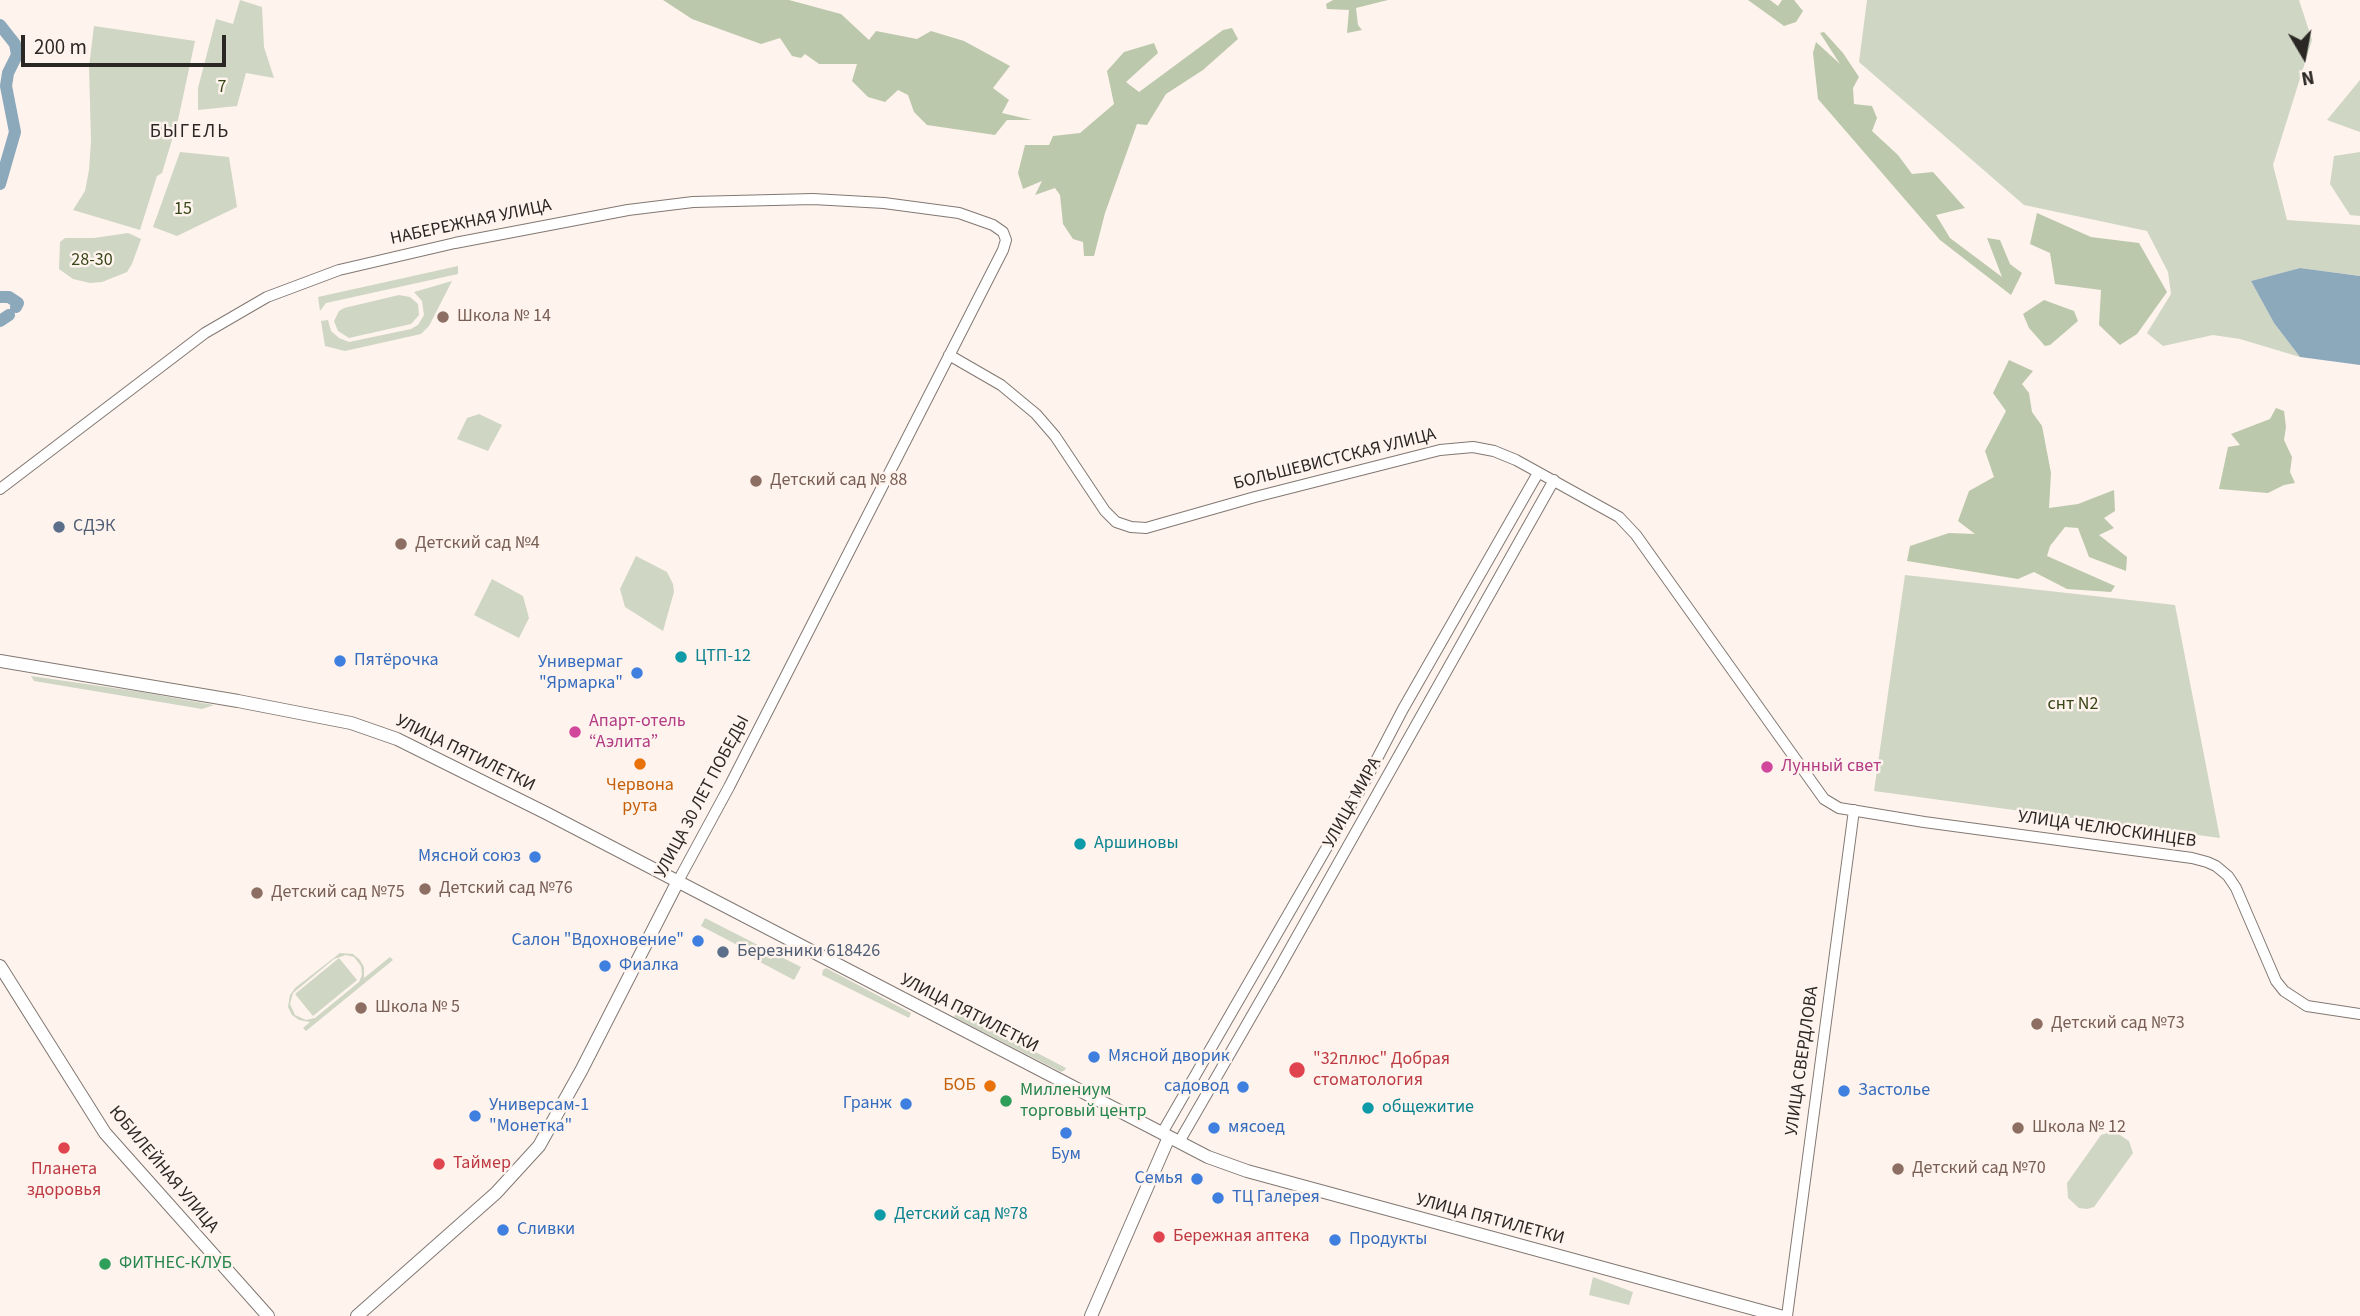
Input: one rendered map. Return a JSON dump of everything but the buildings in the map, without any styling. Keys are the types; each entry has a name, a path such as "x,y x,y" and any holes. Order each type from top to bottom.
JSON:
{"main road":[{"name":"УЛИЦА ПЯТИЛЕТКИ","path":"0,662 238,701 351,723 397,739 455,766 1208,1157 1247,1171 1780,1316"},
{"name":"УЛИЦА 30 ЛЕТ ПОБЕДЫ","path":"357,1316 496,1193 539,1146 581,1071 677,883"},
{"name":"ЮБИЛЕЙНАЯ УЛИЦА","path":"0,966 105,1133 268,1316"},
{"name":"УЛИЦА МИРА","path":"1091,1316 1170,1137"}],"street":[{"name":"НАБЕРЕЖНАЯ УЛИЦА","path":"0,488 216,326 267,297 327,274 368,263 455,243 628,210 693,202 813,199 884,203 958,213 993,225 1003,232 1006,240"},
{"name":"УЛИЦА 30 ЛЕТ ПОБЕДЫ","path":"677,883 729,787 1006,240"},
{"name":"БОЛЬШЕВИСТСКАЯ УЛИЦА","path":"949,355 1001,385 1036,414 1055,436 1105,511 1116,522 1130,527 1146,528 1440,450 1473,447 1494,451 1554,480 1619,517 1636,535 1824,799 1839,808 1854,810"},
{"name":"УЛИЦА МИРА","path":"1170,1137 1404,709 1538,473"},
{"name":"УЛИЦА МИРА","path":"1170,1137 1322,894 1554,480"},
{"name":"УЛИЦА ЧЕЛЮСКИНЦЕВ","path":"1854,810 2207,862 2228,876 2236,888 2276,981 2284,990 2307,1006 2360,1014"},
{"name":"УЛИЦА СВЕРДЛОВА","path":"1787,1316 1854,810"}],"green space":[{"name":"7","path":"240,0 262,7 264,47 274,78 246,73 237,106 198,110 198,88 216,19 233,24"},
{"path":"663,0 789,0 841,14 869,40 876,31 917,39 931,31 964,41 1010,66 993,88 1009,100 1002,113 1032,120 1007,120 995,135 927,125 914,112 908,95 898,90 885,102 868,97 852,81 857,64 819,64 805,54 801,58 792,56 780,38 761,44 692,19"},
{"path":"1333,0 1388,0 1356,8 1358,25 1362,30 1347,33 1349,10 1327,9 1326,4"},
{"path":"1748,0 1770,0 1778,6 1782,0 1794,0 1803,11 1796,22 1784,26"},
{"path":"1867,0 2299,0 2312,40 2273,165 2287,220 2360,225 2360,276 2300,268 2251,281 2274,323 2300,357 2240,339 2213,335 2163,346 2147,333 2171,294 2168,272 2147,231 2024,205 1859,62"},
{"path":"94,26 195,41 178,120 162,173 157,176 140,230 73,210 85,191 89,170 89,67"},
{"path":"1232,28 1238,39 1203,70 1166,94 1147,125 1137,124 1105,213 1094,256 1084,256 1083,242 1073,239 1063,224 1060,195 1055,188 1035,195 1042,181 1023,189 1018,173 1025,145 1049,145 1053,136 1080,133 1114,104 1107,71 1124,52 1154,43 1158,53 1126,82 1139,92 1223,30"},
{"path":"1824,32 1843,53 1859,77 1853,88 1854,104 1872,106 1877,118 1872,131 1898,155 1912,174 1933,172 1965,208 1936,215 1950,238 2002,277 1987,238 2000,240 2010,264 2022,273 2011,295 1940,240 1818,99 1813,53 1816,42 1840,64 1820,33"},
{"path":"2360,80 2360,132 2327,120"},
{"name":"15","path":"180,152 229,157 237,207 177,236 153,227"},
{"path":"2360,152 2360,216 2350,215 2330,184 2334,156"},
{"path":"2037,213 2091,237 2139,243 2167,292 2137,334 2120,345 2099,325 2101,290 2055,284 2050,253 2030,244"},
{"name":"28-30","path":"128,233 141,239 127,272 102,282 90,283 73,279 59,269 60,242 65,238 94,238"},
{"path":"458,266 458,274 326,303 320,311 318,297"},
{"path":"452,281 429,326 421,334 345,351 325,346 321,321 328,320 331,331 349,342 411,329 418,325 424,315 422,301 414,292"},
{"path":"399,295 410,297 418,304 419,315 411,324 349,338 338,331 334,321 339,311 344,308"},
{"path":"2044,300 2074,311 2078,321 2050,345 2045,346 2029,328 2023,314"},
{"path":"2009,360 2033,371 2022,384 2029,393 2032,412 2042,426 2051,473 2049,508 2078,504 2114,490 2115,511 2104,518 2114,528 2099,535 2127,557 2126,571 2089,557 2078,528 2065,527 2050,546 2047,556 2115,586 2111,592 2067,589 2034,572 2018,579 1907,561 1910,546 1949,533 1975,534 1958,521 1969,491 1994,477 1985,451 2006,411 1993,393"},
{"path":"2276,408 2284,411 2284,440 2292,457 2290,472 2295,483 2268,493 2219,489 2228,447 2240,445 2231,434 2270,419"},
{"path":"479,414 502,425 488,451 457,439 467,418"},
{"path":"636,556 667,572 673,584 674,592 663,631 625,607 620,589"},
{"name":"снт N2","path":"1905,575 2175,605 2220,838 1874,791"},
{"path":"492,579 523,596 529,618 519,638 474,615"},
{"path":"31,676 214,705 202,709 34,681"},
{"path":"705,918 801,967 794,980 745,954 747,950 701,926"},
{"path":"340,953 353,954 360,960 364,967 364,978 390,957 393,960 306,1031 303,1028 310,1022 299,1020 292,1015 288,1007 290,995 295,988","holes":["346,955 354,957 361,966 362,975 359,982 315,1018 306,1020 295,1015 290,1004 293,993 334,959"]},
{"path":"339,958 357,980 313,1016 295,994"},
{"path":"826,968 911,1013 909,1018 822,975"},
{"path":"957,1011 1066,1068 1065,1070 1061,1072 954,1017"},
{"path":"2114,1131 2129,1141 2133,1153 2094,1207 2079,1208 2068,1198 2067,1183 2101,1135"},
{"path":"1593,1277 1633,1292 1629,1305 1589,1295"}],"water":[{"path":"2300,268 2360,276 2360,365 2300,357 2274,323 2251,281"}],"waterway":[{"name":"БЫГЕЛЬ","path":"0,25 15,44 17,55 8,73 6,86 15,132 0,184"},
{"name":"БЫГЕЛЬ","path":"0,297 9,297 18,303 16,307"},
{"name":"БЫГЕЛЬ","path":"0,321 9,315"}],"place":[{"name":"Школа № 14","path":"443,317"},
{"name":"Детский сад № 88","path":"756,481"},
{"name":"СДЭК","path":"59,527"},
{"name":"Детский сад №4","path":"401,544"},
{"name":"ЦТП-12","path":"681,657"},
{"name":"Пятёрочка","path":"340,661"},
{"name":"Универмаг \"Ярмарка\"","path":"637,673"},
{"name":"Апарт-отель “Аэлита”","path":"575,732"},
{"name":"Червона рута","path":"640,764"},
{"name":"Лунный свет","path":"1767,767"},
{"name":"Аршиновы","path":"1080,844"},
{"name":"Мясной союз","path":"535,857"},
{"name":"Детский сад №76","path":"425,889"},
{"name":"Детский сад №75","path":"257,893"},
{"name":"Салон \"Вдохновение\"","path":"698,941"},
{"name":"Березники 618426","path":"723,952"},
{"name":"Фиалка","path":"605,966"},
{"name":"Школа № 5","path":"361,1008"},
{"name":"Детский сад №73","path":"2037,1024"},
{"name":"Мясной дворик","path":"1094,1057"},
{"name":"\"32плюс\" Добрая стоматология","path":"1297,1070"},
{"name":"БОБ","path":"990,1086"},
{"name":"садовод","path":"1243,1087"},
{"name":"Застолье","path":"1844,1091"},
{"name":"Миллениум торговый центр","path":"1006,1101"},
{"name":"Гранж","path":"906,1104"},
{"name":"общежитие","path":"1368,1108"},
{"name":"Универсам-1 \"Монетка\"","path":"475,1116"},
{"name":"мясоед","path":"1214,1128"},
{"name":"Школа № 12","path":"2018,1128"},
{"name":"Бум","path":"1066,1133"},
{"name":"Планета здоровья","path":"64,1148"},
{"name":"Таймер","path":"439,1164"},
{"name":"Детский сад №70","path":"1898,1169"},
{"name":"Семья","path":"1197,1179"},
{"name":"ТЦ Галерея","path":"1218,1198"},
{"name":"Детский сад №78","path":"880,1215"},
{"name":"Сливки","path":"503,1230"},
{"name":"Бережная аптека","path":"1159,1237"},
{"name":"Продукты","path":"1335,1240"},
{"name":"ФИТНЕС-КЛУБ","path":"105,1264"}],"district":[{"name":"БЫГЕЛЬ","path":"190,133"}]}
